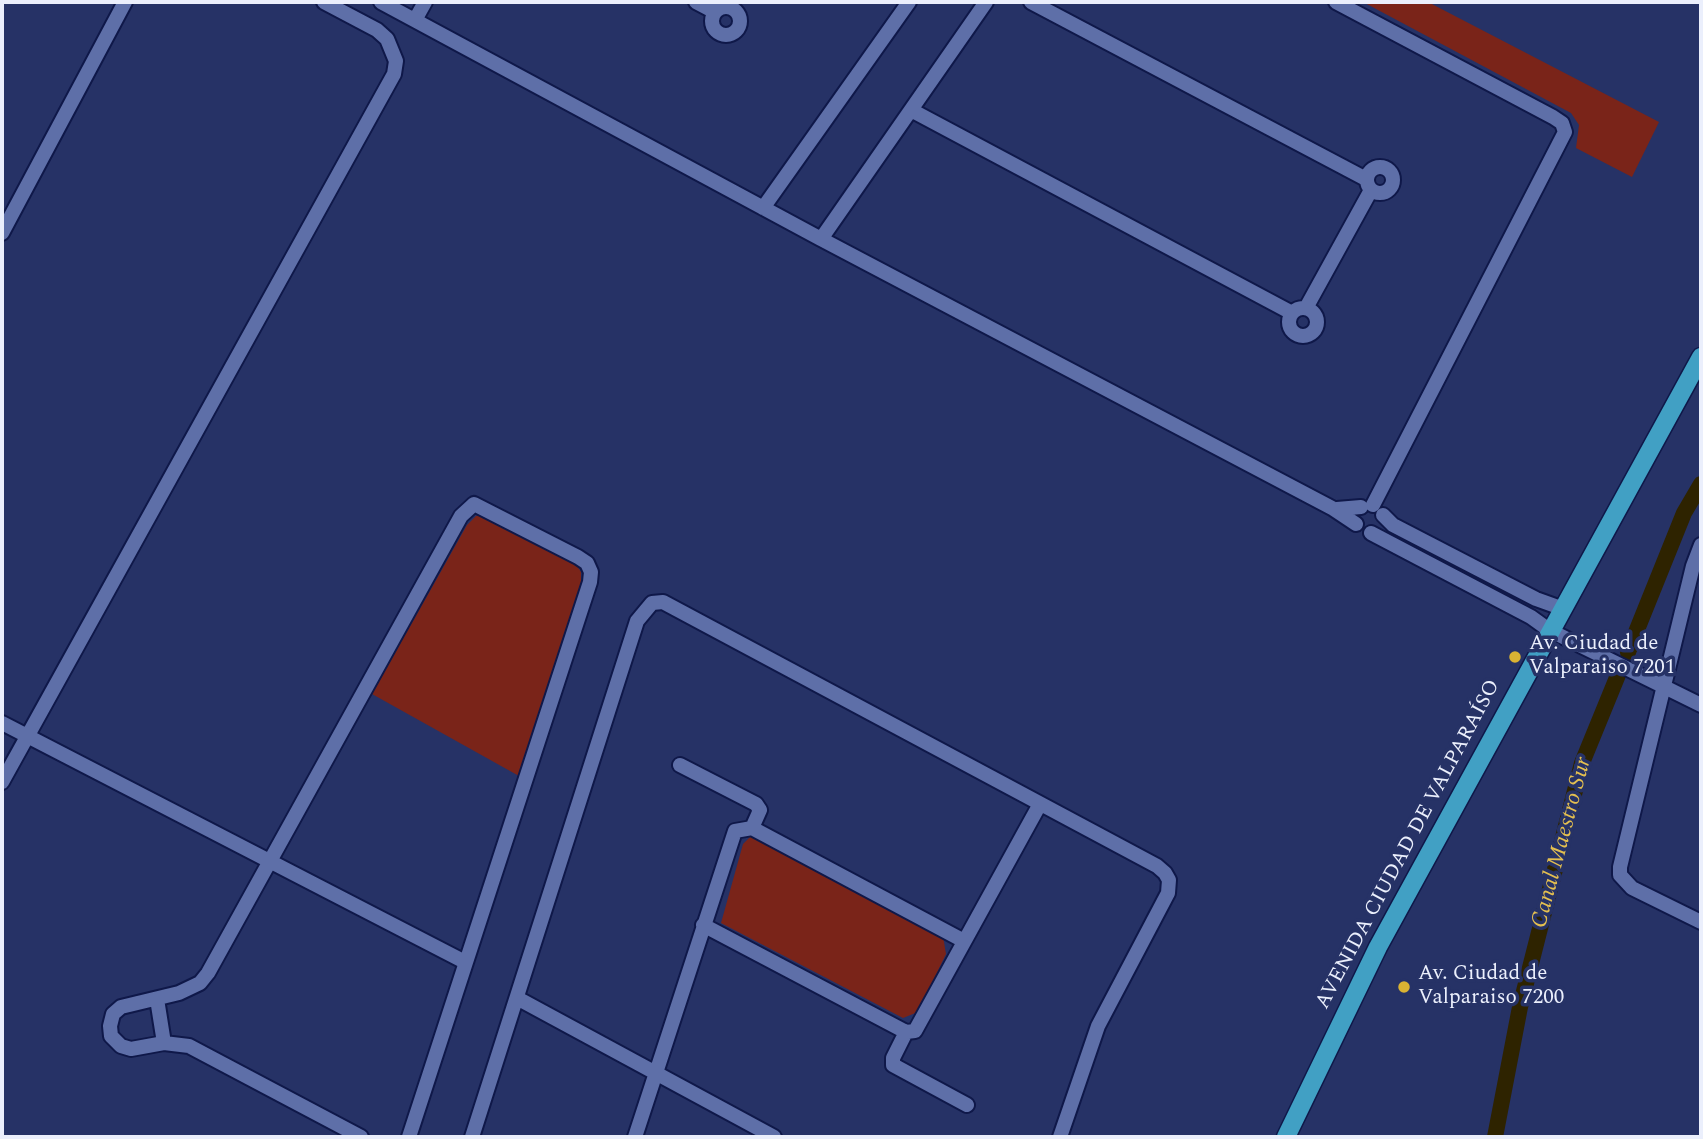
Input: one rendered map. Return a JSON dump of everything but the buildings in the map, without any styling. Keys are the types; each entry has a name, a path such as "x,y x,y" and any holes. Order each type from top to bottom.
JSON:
{"main road":[{"name":"AVENIDA CIUDAD DE VALPARAÍSO","path":"1286,1137 1378,947 1561,608 1701,357"}],"street":[{"path":"2,233 125,2"},
{"path":"2,782 394,74 396,61 387,39 377,30 324,2"},
{"path":"381,2 821,239 1332,508 1362,531 1371,533 1531,617 1549,631 1701,705"},
{"path":"415,20 425,2"},
{"path":"696,2 726,7"},
{"path":"763,208 909,2"},
{"path":"821,239 986,2"},
{"path":"911,110 1299,311 1369,185 1031,2"},
{"path":"1336,2 1553,117 1562,123 1565,132 1372,509 1356,514 1356,524"},
{"path":"360,1137 189,1046 164,1043 131,1049 121,1046 111,1035 113,1014 121,1007 157,999 200,983 461,516 474,504 578,556 587,563 591,572 409,1137"},
{"path":"1332,508 1372,509 1394,525 1512,587 1561,608"},
{"path":"1371,533 1382,524 1372,509"},
{"path":"1701,545 1693,566 1620,875 1641,893 1701,922"},
{"path":"472,1137 638,621 652,603 663,602 1157,866 1169,880 1168,893 1097,1026 1060,1137"},
{"path":"2,723 464,962"},
{"path":"680,765 756,804 760,810 752,828"},
{"path":"703,925 906,1032 915,1031 921,1026 964,941 1040,804"},
{"path":"635,1137 735,831 752,828 964,941"},
{"path":"517,998 774,1137"},
{"path":"157,999 164,1043"},
{"path":"906,1032 892,1058 893,1065 967,1105"}],"shaded area":[{"path":"1363,2 1428,2 1659,122 1632,177 1576,148 1579,125 1571,113"},
{"path":"484,515 577,566 581,572 581,583 519,776 372,694 467,525 476,516"},
{"path":"752,835 943,936 946,954 918,1012 903,1018 721,923 743,844"}],"waterway":[{"name":"Canal Maestro Sur","path":"1628,652 1684,513 1701,484"},
{"name":"Canal Maestro Sur","path":"1495,1137 1520,1007 1582,763 1618,675"}],"place":[{"name":"Av. Ciudad de Valparaiso 7201","path":"1515,657"},
{"name":"Av. Ciudad de Valparaiso 7200","path":"1404,987"}]}
